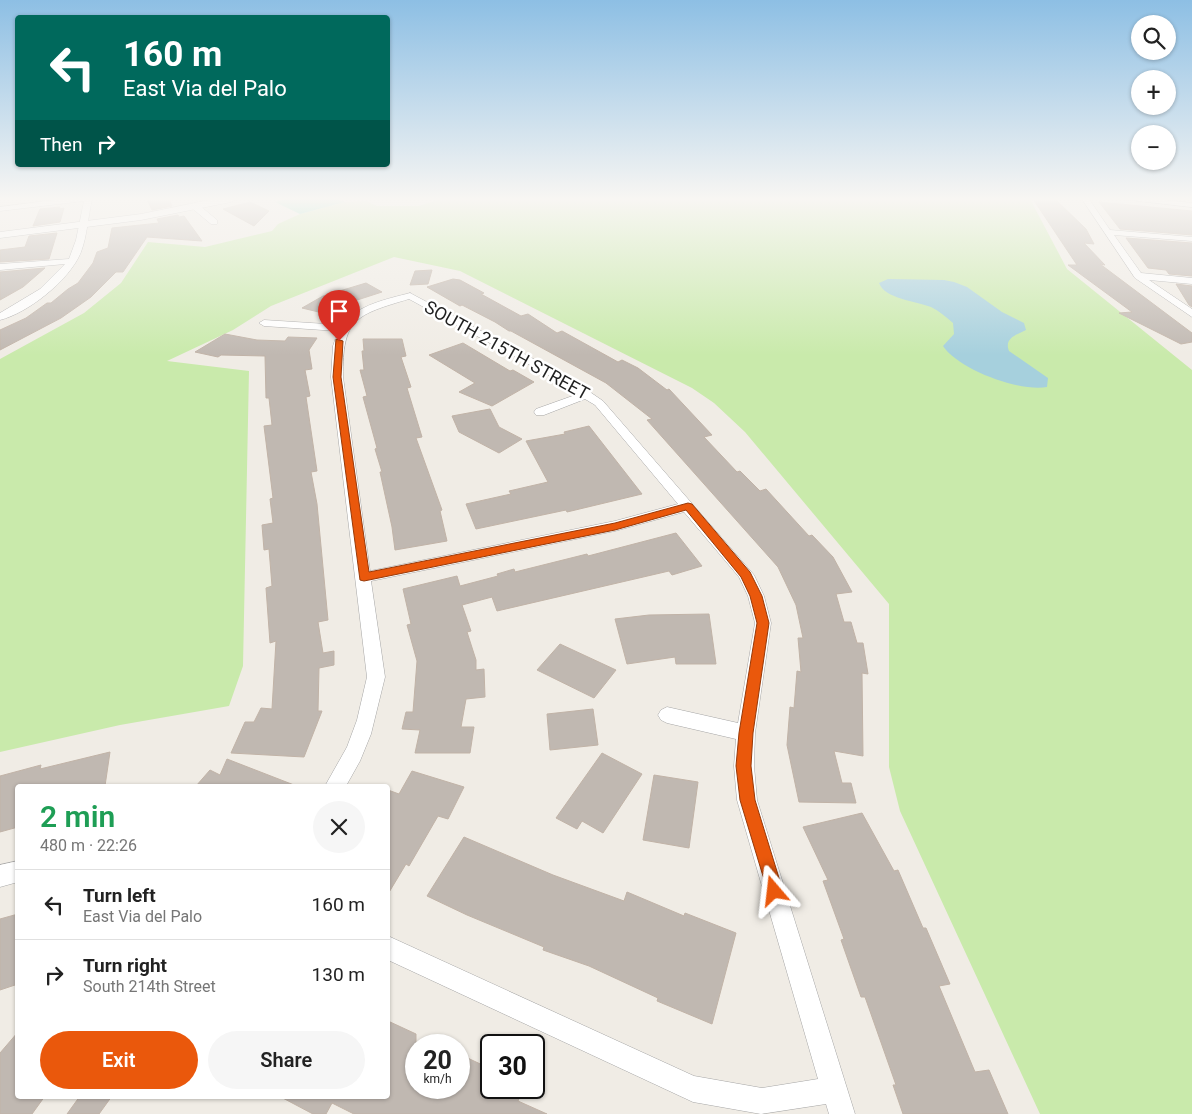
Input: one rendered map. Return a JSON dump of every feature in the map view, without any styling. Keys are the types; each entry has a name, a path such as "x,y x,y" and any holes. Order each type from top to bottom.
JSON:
{"street":[{"path":"0,317 40,293 60,276 76,251"},
{"path":"1120,251 1138,276 1192,314"},
{"path":"0,267 71,261"},
{"path":"1138,276 1192,281"},
{"name":"SOUTH 215TH STREET","path":"344,328 357,316 375,307 410,296 588,394 608,412 746,575 756,596 763,623 746,733 744,766 747,800 842,1114"},
{"path":"264,323 344,328 339,341 337,377 376,676 366,724 347,771 337,784"},
{"path":"540,412 588,394"},
{"path":"364,577 615,526 688,506"},
{"path":"666,715 746,733"},
{"path":"0,876 15,872"},
{"path":"390,949 693,1089 762,1101 834,1090"}],"green space":[{"path":"142,251 1057,251 1067,269 1192,370 1192,1114 1040,1114 900,811 889,767 889,604 745,432 714,403 692,388 460,271 394,257 271,306 233,330 167,361 249,371 243,666 229,706 120,725 0,752 0,359 84,313 121,283"}],"water":[{"path":"888,279 944,280 954,282 967,287 1002,312 1024,323 1026,330 1015,335 1010,340 1008,343 1009,351 1048,378 1047,387 1035,388 1006,383 962,363 943,346 954,334 953,323 931,307 888,293 879,283"}],"building":[{"path":"0,251 51,251 49,259 0,262"},
{"path":"137,251 123,272 116,272 91,297 61,318 0,350 0,330 26,318 47,303 51,303 78,283 93,263 97,252"},
{"path":"1068,251 1092,251 1105,265 1100,264 1192,333 1192,342 1181,344 1119,313 1132,312 1068,265 1077,265"},
{"path":"1136,251 1192,251 1192,276 1169,274 1166,270 1148,268"},
{"path":"45,268 23,287 0,300 0,272"},
{"path":"432,270 428,284 410,285 415,271"},
{"path":"453,279 460,280 484,293 481,294 521,316 528,314 557,333 562,331 618,362 622,360 638,368 667,390 669,389 712,435 704,437 737,472 740,471 760,491 766,489 809,536 812,535 833,557 852,592 836,594 844,622 851,622 857,643 863,643 868,674 862,673 863,756 834,751 842,783 851,783 856,803 799,802 787,745 790,707 794,708 797,671 801,672 798,638 803,638 796,605 778,567 647,420 652,419 606,383 427,287"},
{"path":"366,283 382,292 351,302 331,315 302,308 323,296"},
{"path":"1176,284 1192,286 1192,307 1189,305"},
{"path":"225,334 257,340 285,341 288,337 317,338 309,350 312,369 305,370 310,396 306,397 317,471 311,472 317,504 328,620 318,622 323,653 334,651 334,665 319,668 318,711 322,711 304,757 231,753 245,722 254,722 261,708 272,709 276,641 270,643 266,588 272,586 269,549 264,550 262,525 273,523 270,499 273,498 264,426 272,425 269,398 266,398 265,356 221,355 218,357 195,352"},
{"path":"363,339 402,339 406,356 401,357 411,387 407,388 422,437 416,438 442,510 440,511 447,541 395,550 380,472 382,472 375,449 377,448 363,397 367,396 360,370 364,370"},
{"path":"463,343 510,371 513,370 534,382 492,406 459,392 475,383 429,355"},
{"path":"490,409 499,427 522,439 499,453 459,432 452,416"},
{"path":"589,426 642,494 567,512 566,510 476,529 466,504 511,494 509,491 548,482 526,441 565,434 564,432"},
{"path":"676,533 702,566 672,575 669,571 497,611 492,597 462,605 471,631 467,632 476,660 476,670 484,669 485,697 466,699 461,727 474,727 470,753 415,753 420,730 402,729 406,712 413,712 417,661 407,625 411,624 403,589 457,576 460,586 498,576 497,574 514,569 515,572 587,554 588,556"},
{"path":"709,614 716,664 676,664 675,657 627,664 615,619 649,615"},
{"path":"560,644 616,670 594,698 537,670"},
{"path":"593,709 598,745 550,750 547,714"},
{"path":"110,752 105,784 15,784 15,828 0,832 0,776 41,765 40,769"},
{"path":"602,753 642,774 603,833 582,821 577,829 556,818"},
{"path":"227,759 291,784 198,784 210,770 220,775"},
{"path":"412,771 464,787 448,819 438,816 409,866 406,864 390,891 390,791 399,794"},
{"path":"654,775 698,782 689,848 643,840"},
{"path":"862,813 894,871 898,870 923,928 926,928 950,984 939,986 975,1072 989,1070 1008,1114 903,1114 893,1085 896,1085 865,997 861,997 841,940 844,939 823,881 828,880 803,827"},
{"path":"464,837 553,875 624,901 627,892 684,916 685,913 736,933 712,1024 657,1001 658,998 589,966 543,950 544,947 427,896"},
{"path":"15,915 15,985 0,990 0,919"},
{"path":"390,1022 416,1034 405,1034 405,1099 470,1099 470,1059 480,1064 480,1099 519,1099 518,1101 547,1114 354,1114 332,1103 326,1114 313,1114 285,1099 390,1099"},
{"path":"15,1036 15,1099 43,1099 32,1114 0,1114 0,1053"},
{"path":"78,1099 110,1099 99,1114 67,1114"}],"route":[{"path":"339,341 337,377 364,577 615,526 688,506 746,575 756,596 763,623 746,733 744,766 747,800 774,891"}]}
